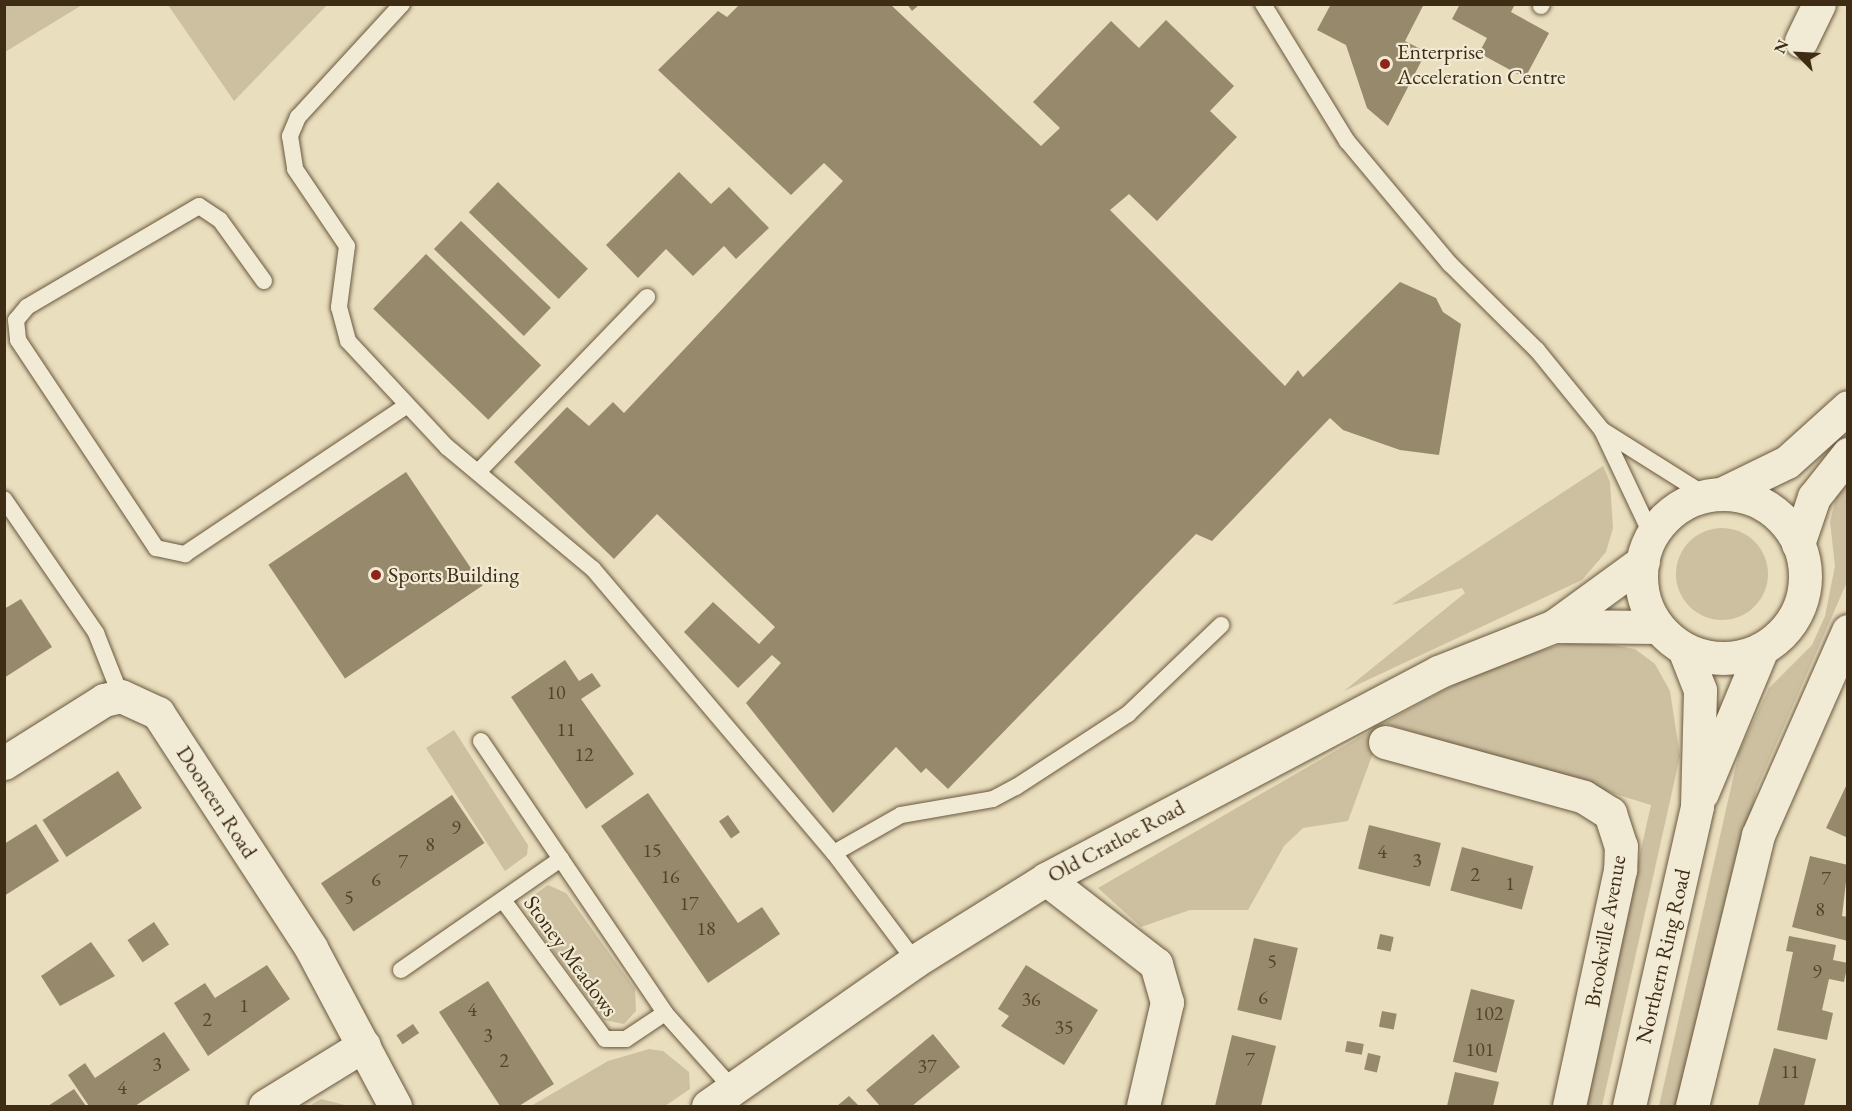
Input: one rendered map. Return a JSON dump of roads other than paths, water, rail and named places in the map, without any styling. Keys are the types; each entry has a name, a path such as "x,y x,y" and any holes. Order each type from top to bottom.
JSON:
{"street":[{"path":"1801,41 1819,4"},
{"path":"1714,495 1768,507 1798,544 1805,574 1801,604 1785,630 1762,649 1723,658 1684,649 1658,627 1643,595 1648,549 1685,504 1714,495 1787,462 1848,407"},
{"path":"1798,544 1814,497 1848,454"},
{"name":"Old Cratloe Road","path":"720,1097 915,961 1046,879 1438,672 1554,626 1648,549"},
{"name":"Old Cratloe Road","path":"1554,626 1658,627"},
{"path":"1692,1107 1758,835 1848,632"},
{"path":"1684,649 1700,690 1697,806"},
{"path":"1697,806 1762,649"},
{"path":"4,763 88,706 121,696"},
{"name":"Dooneen Road","path":"121,696 158,713 311,948 364,1045 394,1107"},
{"name":"Brookville Avenue","path":"1385,742 1584,797 1610,813 1621,846 1620,870 1569,1107"},
{"name":"Northern Ring Road","path":"1629,1107 1697,806"},
{"path":"1046,879 1156,964 1167,1002 1143,1107"},
{"path":"265,1107 364,1045"}],"lane":[{"path":"402,4 298,117 289,154 305,187 347,246 341,325 365,365 405,407 594,569 834,853 915,961"},
{"path":"1263,4 1347,141 1450,264 1537,350 1602,430 1648,549"},
{"path":"264,281 220,220 199,206 27,307 16,320 18,340 156,548 185,554 405,407"},
{"path":"479,471 647,297"},
{"path":"1602,430 1714,495"},
{"path":"4,499 96,633 121,696"},
{"path":"834,853 894,818 993,799 1016,787 1128,714 1221,625"},
{"name":"Stoney Meadows","path":"481,741 720,1097"},
{"name":"Stoney Meadows","path":"401,970 561,860"},
{"name":"Stoney Meadows","path":"503,900 605,1039 626,1039 665,1014"}],"place":[{"name":"Enterprise Acceleration Centre","path":"1385,64"},
{"name":"Sports Building","path":"376,575"}]}
